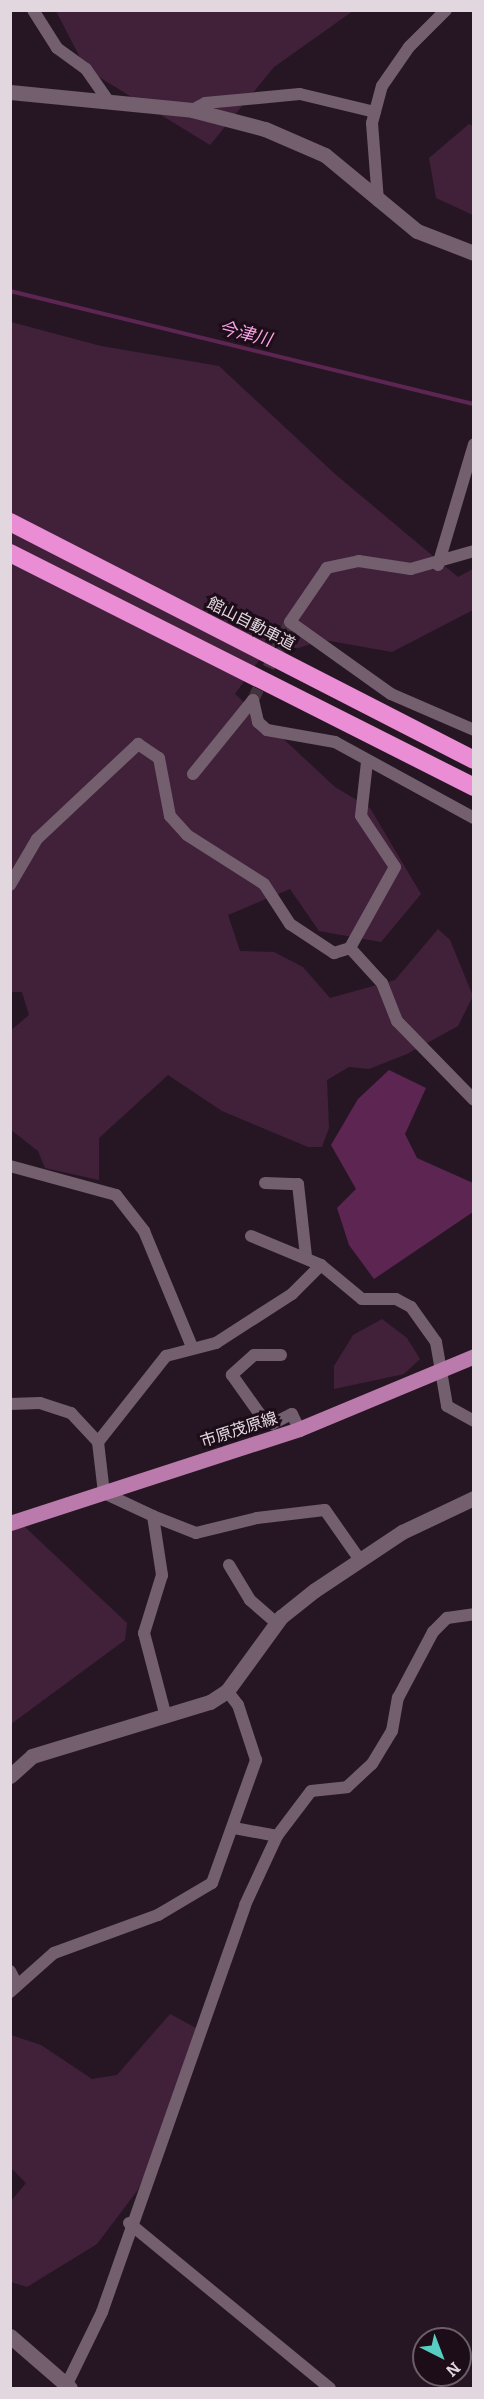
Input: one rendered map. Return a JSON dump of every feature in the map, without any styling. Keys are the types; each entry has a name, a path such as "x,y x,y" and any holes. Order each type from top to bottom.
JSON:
{"highway":[{"name":"館山自動車道","path":"10,522 474,760"},
{"path":"10,553 474,787"}],"main road":[{"name":"市原茂原線","path":"10,1523 299,1429 474,1356"}],"street":[{"path":"33,10 57,48 86,69 109,102"},
{"path":"378,201 375,112 396,64 446,10"},
{"path":"10,92 192,110 265,129 324,155 417,231 474,253"},
{"path":"192,110 205,103 300,94 375,112"},
{"path":"438,565 474,444"},
{"path":"474,551 438,565 391,568 359,561 327,568 290,622 391,694 474,729"},
{"path":"193,774 253,700 258,722 267,730 335,742 474,818"},
{"path":"10,885 37,839 138,744 159,758 170,816 187,836 264,884 290,924 334,953 350,948 395,867 361,816 368,762"},
{"path":"350,948 382,983 397,1021 474,1100"},
{"path":"10,1166 116,1195 144,1231 192,1347"},
{"path":"265,1183 298,1184 306,1257"},
{"path":"251,1236 321,1265 362,1299 396,1299 411,1307 436,1342 445,1368 447,1406 474,1421"},
{"path":"98,1442 156,1364 192,1347 216,1343 292,1294 321,1265"},
{"path":"281,1355 254,1355 232,1375 264,1420 272,1424 292,1414 299,1429"},
{"path":"10,1404 40,1403 71,1413 98,1442 104,1493 153,1516 196,1533 257,1518 325,1510 360,1560"},
{"path":"10,1776 32,1756 166,1717 227,1691 276,1623 360,1560 402,1532 474,1498"},
{"path":"153,1516 162,1575 144,1633 166,1717"},
{"path":"229,1565 250,1600 276,1623"},
{"path":"10,2336 67,2387 102,2312 129,2223 179,2100 245,1905 277,1836 311,1791 347,1787 372,1764 392,1731 398,1698 434,1632 447,1618 474,1614"},
{"path":"12,1982 54,1953 149,1919 212,1884 219,1855 234,1828 256,1760 242,1713 227,1691"},
{"path":"234,1828 277,1836"},
{"path":"129,2223 330,2388"}],"shaded area":[{"path":"56,11 353,11 274,67 210,145 86,69"},
{"path":"469,124 473,126 473,215 436,198 429,158"},
{"path":"11,322 101,346 219,366 335,474 458,577 473,569 473,610 392,652 324,640 259,660 235,694 335,787 370,808 421,894 381,942 319,931 290,889 228,915 240,951 274,952 303,967 330,998 395,980 438,929 450,940 473,996 458,1026 407,1054 369,1069 349,1067 327,1080 329,1128 322,1147 308,1147 222,1111 168,1075 99,1138 99,1180 45,1168 38,1151 11,1130 10,1031 29,1015 22,992 10,992"},
{"path":"389,1070 426,1088 405,1134 417,1158 473,1183 473,1212 374,1279 349,1245 337,1208 356,1189 331,1145 358,1099"},
{"path":"382,1319 407,1338 420,1359 404,1374 334,1389 334,1366 353,1335"},
{"path":"10,1513 127,1623 125,1640 11,1724"},
{"path":"170,2014 198,2029 167,2130 137,2191 97,2244 27,2287 11,2282 11,2201 26,2183 11,2168 11,2035 41,2045 92,2079 117,2075"}],"waterway":[{"name":"今津川","path":"10,291 474,404"}],"tunnel":[{"path":"253,700 290,622"}]}
